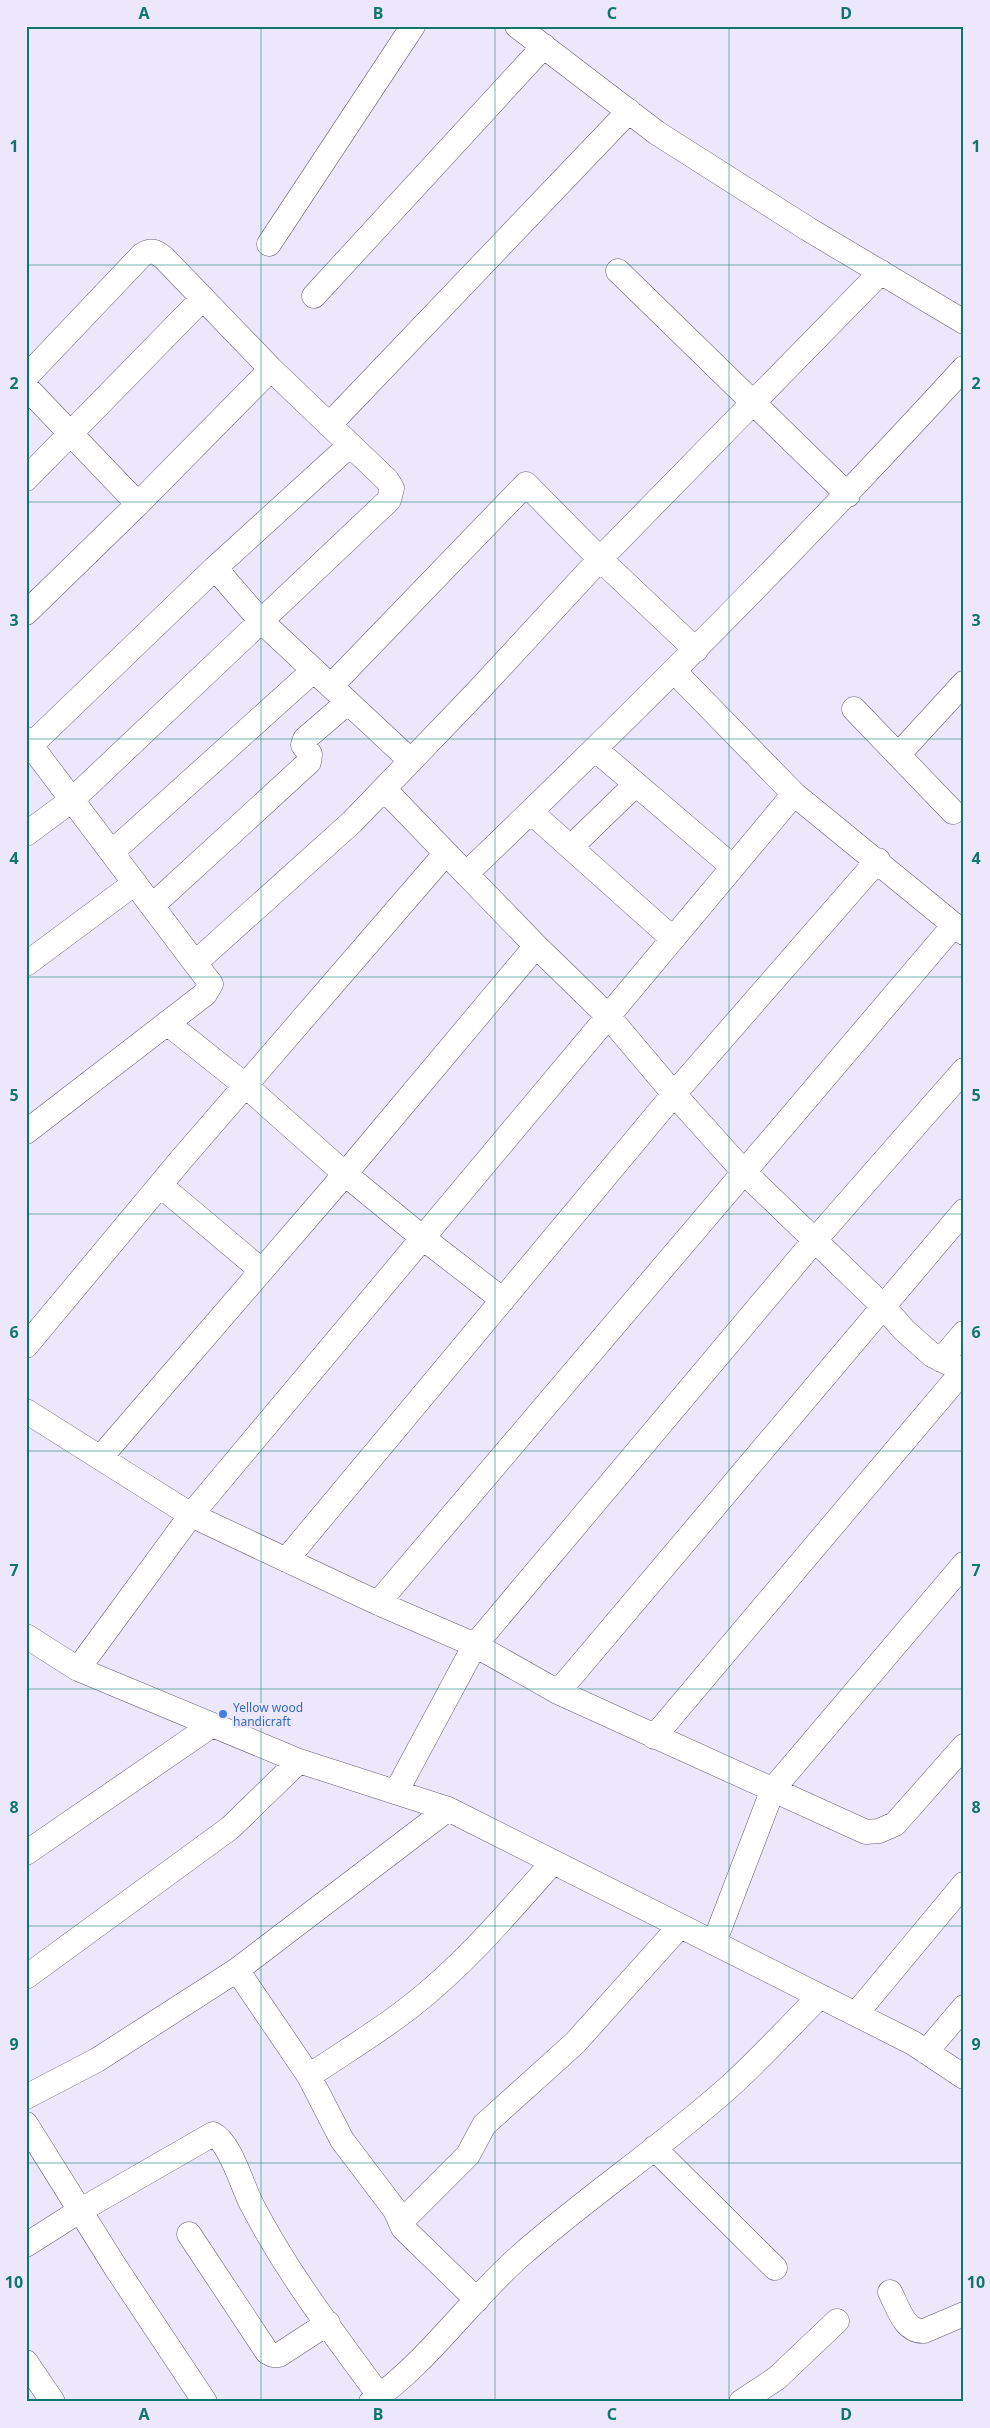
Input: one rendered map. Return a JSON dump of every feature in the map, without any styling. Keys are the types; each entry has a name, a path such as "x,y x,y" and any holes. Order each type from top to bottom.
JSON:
{"street":[{"path":"269,244 413,26"},
{"path":"519,27 657,133 964,322"},
{"path":"314,296 544,46"},
{"path":"329,425 628,111"},
{"path":"26,377 148,251 155,251 164,258 271,369 387,480 392,488 388,500 72,800 26,834"},
{"path":"618,271 848,495"},
{"path":"196,962 352,822 600,558 881,272"},
{"path":"26,479 203,298"},
{"path":"466,874 596,750 696,650 848,495 964,368"},
{"path":"26,614 271,369"},
{"path":"26,387 138,504"},
{"path":"26,1132 167,1023 209,989 211,984 28,742 350,445"},
{"path":"152,906 309,762 310,754 303,745 305,739 340,694 526,484 696,650"},
{"path":"215,568 260,620 411,761"},
{"path":"112,852 314,670"},
{"path":"378,1603 744,1172 959,929 878,860 794,794 674,671"},
{"path":"898,755 964,684"},
{"path":"854,709 954,812"},
{"path":"596,750 734,867"},
{"path":"572,847 636,784"},
{"path":"384,789 536,946 608,1016 674,1094 744,1172 883,1306 904,1330 932,1355 963,1371 654,1737"},
{"path":"78,1669 191,1516 794,794"},
{"path":"531,812 673,939"},
{"path":"26,1346 160,1185 446,852"},
{"path":"286,1560 674,1094 878,860"},
{"path":"26,964 135,883"},
{"path":"101,1457 345,1174 536,946"},
{"path":"167,1023 246,1086 345,1174 503,1300"},
{"path":"396,1792 475,1645 815,1240 964,1070"},
{"path":"160,1185 261,1270"},
{"path":"558,1692 964,1211"},
{"path":"941,1360 964,1334"},
{"path":"26,1411 191,1516 378,1603 475,1645 558,1692 654,1737 866,1832 880,1830 895,1824 964,1746"},
{"path":"714,1942 773,1789 964,1564"},
{"path":"29,1641 78,1669 298,1761 448,1809 856,2014 926,2052 964,2077"},
{"path":"26,1853 212,1725"},
{"path":"26,1977 230,1828 298,1761"},
{"path":"26,2097 97,2060 237,1970 448,1809"},
{"path":"310,2076 409,2008 455,1968 487,1936 553,1862"},
{"path":"856,2014 964,1884"},
{"path":"401,2222 468,2155 484,2125 575,2043 680,1926"},
{"path":"237,1970 310,2076 342,2140 394,2210 408,2234 476,2300"},
{"path":"26,2245 81,2210 213,2134 222,2140 246,2194 279,2253 328,2323 378,2400 433,2348 506,2269 553,2227 729,2087 820,1996"},
{"path":"926,2052 964,2007"},
{"path":"26,2124 116,2268 205,2402"},
{"path":"654,2148 775,2268"},
{"path":"189,2234 267,2352 280,2355 328,2323"},
{"path":"890,2292 906,2324 918,2331 924,2331 964,2314"},
{"path":"741,2402 778,2378 837,2320"},
{"path":"26,2362 53,2402"}],"place":[{"name":"Yellow wood handicraft","path":"223,1714"}]}
